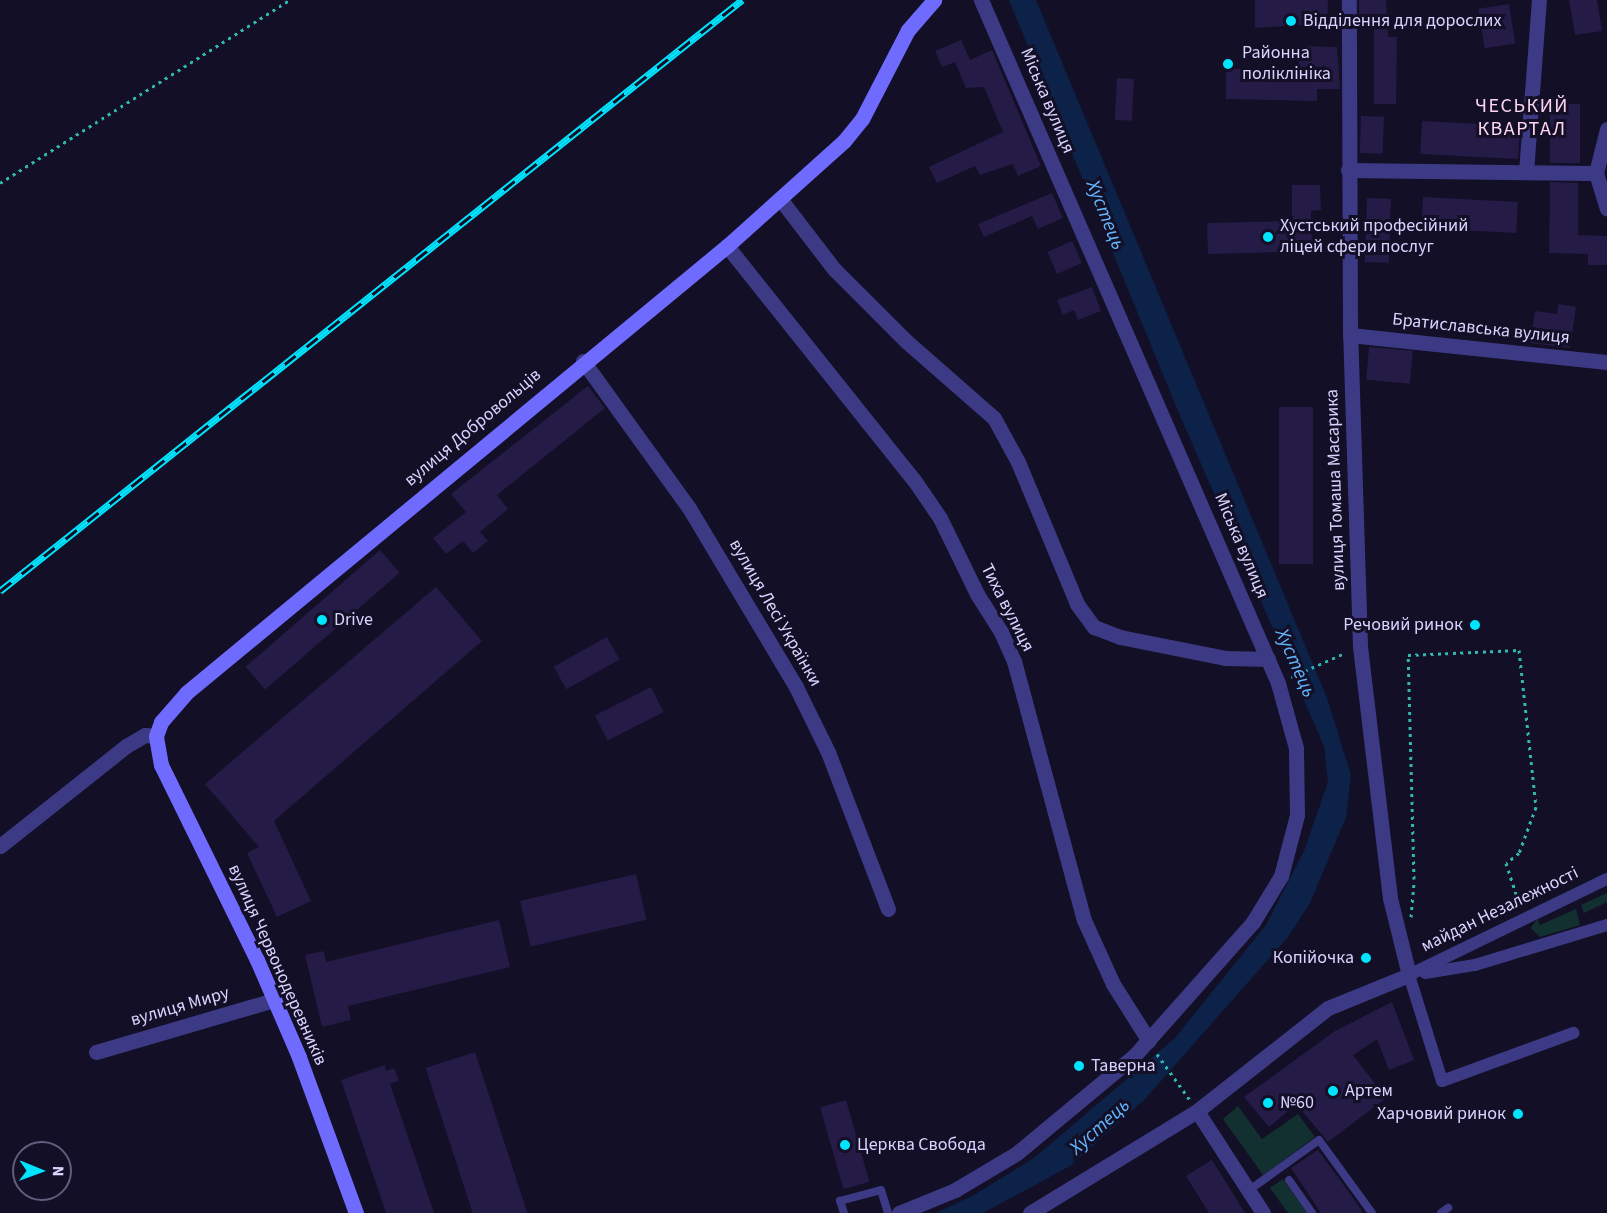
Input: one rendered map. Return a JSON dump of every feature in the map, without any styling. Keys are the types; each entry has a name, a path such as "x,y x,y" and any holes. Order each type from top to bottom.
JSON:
{"main road":[{"name":"вулиця Добровольців","path":"156,736 169,710 186,693 583,362 727,246 781,200 855,130 908,30 934,0"},
{"name":"вулиця Червонодеревників","path":"156,736 161,765 274,1000 356,1213"}],"street":[{"name":"Міська вулиця","path":"898,1213 955,1190 1017,1153 1151,1045 1253,922 1287,858 1298,815 1296,748 1268,659 981,0"},
{"name":"вулиця Томаша Масарика","path":"1349,0 1350,335 1360,646 1389,898 1409,975"},
{"path":"1526,172 1539,0"},
{"path":"1607,129 1596,173 1607,208"},
{"path":"1348,170 1596,173"},
{"path":"781,200 834,269 906,341 994,418 1018,462 1077,604 1094,627 1120,637 1225,658 1268,659"},
{"name":"Тиха вулиця","path":"727,246 914,480 940,518 977,594 1001,632 1014,662 1084,920 1109,976 1151,1045"},
{"name":"Братиславська вулиця","path":"1350,335 1607,362"},
{"name":"вулиця Лесі Українки","path":"583,362 689,508 796,687 828,752 888,909"},
{"path":"0,846 131,742 145,735 156,736"},
{"name":"майдан Незалежності","path":"1030,1213 1197,1111 1328,1008 1409,975 1526,921 1607,879"},
{"name":"майдан Незалежності","path":"1409,975 1475,965 1607,925"},
{"path":"1409,975 1442,1081 1573,1033"},
{"name":"вулиця Миру","path":"96,1052 274,1000"},
{"path":"1197,1111 1263,1213"}],"lane":[{"path":"1248,1191 1319,1140 1372,1213"},
{"path":"1289,1180 1312,1213"},
{"path":"844,1213 840,1201 881,1190 888,1213"}],"path":[{"path":"0,183 289,0"},
{"path":"1287,679 1360,646"},
{"path":"1399,936 1413,915 1408,655 1519,650 1536,807 1519,853 1506,863 1526,921"},
{"path":"1151,1045 1187,1095"}],"green space":[{"path":"1607,893 1607,902 1584,913 1581,905"},
{"path":"1576,909 1580,925 1540,937 1531,928 1537,919 1540,925"},
{"path":"1238,1106 1262,1139 1298,1114 1315,1137 1263,1175 1223,1119"},
{"path":"1283,1179 1307,1213 1288,1213 1270,1188"}],"water":[{"name":"Хустець","path":"1009,0 1036,0 1327,698 1351,775 1346,817 1310,903 1288,937 1145,1099 1070,1166 983,1213 936,1213 974,1195 1034,1158 1175,1038 1266,925 1304,851 1328,782 1324,746 1178,411"}],"building":[{"name":"Відділення для дорослих","path":"1255,0 1328,0 1327,23 1255,28"},
{"path":"1359,0 1386,0 1388,37 1397,37 1396,104 1374,104 1374,20 1359,21"},
{"path":"1569,0 1597,0 1602,31 1575,35"},
{"path":"1509,4 1515,44 1485,48 1478,9"},
{"path":"961,40 970,60 992,50 1041,166 1018,176 1013,164 980,175 975,166 937,183 929,167 1003,132 984,87 966,88 955,62 942,67 935,51"},
{"path":"1299,46 1337,47 1340,89 1317,89 1317,101 1226,99 1226,69 1299,69"},
{"path":"1117,78 1134,79 1132,121 1115,120"},
{"path":"1550,104 1580,104 1580,163 1550,163"},
{"path":"1361,116 1384,117 1383,154 1360,153"},
{"path":"1422,121 1520,126 1518,159 1420,154"},
{"path":"1550,182 1578,183 1578,235 1607,236 1607,265 1588,265 1588,254 1549,253"},
{"path":"1292,185 1320,185 1321,210 1311,211 1312,251 1208,254 1207,223 1292,221"},
{"path":"1052,193 1063,218 1038,229 1032,216 984,237 978,224"},
{"path":"1423,197 1518,202 1516,233 1421,228"},
{"path":"1367,198 1391,199 1389,263 1365,262"},
{"path":"1072,241 1082,263 1057,274 1047,252"},
{"path":"1092,287 1101,311 1078,320 1074,310 1063,315 1057,300"},
{"path":"1558,304 1576,307 1570,348 1530,343 1535,311 1557,314"},
{"path":"1369,347 1413,351 1410,384 1366,380"},
{"path":"588,386 605,408 497,495 508,509 480,532 488,541 473,553 463,541 446,554 433,538 466,512 451,494"},
{"path":"1279,407 1313,407 1313,564 1279,564"},
{"name":"Drive","path":"380,550 400,573 265,689 246,667"},
{"path":"436,587 482,641 274,821 311,901 277,917 247,853 259,847 205,784"},
{"path":"607,637 620,660 566,689 554,667"},
{"path":"651,687 664,712 608,741 595,716"},
{"path":"636,874 647,920 531,947 520,901"},
{"path":"499,920 510,967 348,1006 351,1020 322,1027 305,955 324,951 326,962"},
{"name":"Артем","path":"1392,1002 1414,1060 1389,1070 1377,1039 1353,1055 1386,1098 1328,1142 1296,1104 1269,1127 1244,1097 1335,1031"},
{"path":"475,1052 527,1213 473,1213 426,1068"},
{"path":"385,1065 386,1071 394,1068 399,1081 390,1084 434,1213 386,1213 341,1080"},
{"name":"Церква Свобода","path":"846,1100 869,1182 843,1189 820,1107"},
{"path":"1318,1150 1363,1213 1321,1213 1291,1168"},
{"path":"1212,1160 1245,1213 1209,1213 1186,1176"}],"railway":[{"path":"0,591 742,0"}],"place":[{"name":"Відділення для дорослих","path":"1291,21"},
{"name":"Районна поліклініка","path":"1228,64"},
{"name":"Хустський професійний ліцей сфери послуг","path":"1268,237"},
{"name":"Drive","path":"322,620"},
{"name":"Речовий ринок","path":"1475,625"},
{"name":"Копійочка","path":"1366,958"},
{"name":"Таверна","path":"1079,1066"},
{"name":"Артем","path":"1333,1091"},
{"name":"№60","path":"1268,1103"},
{"name":"Харчовий ринок","path":"1518,1114"},
{"name":"Церква Свобода","path":"845,1145"}],"district":[{"name":"ЧЕСЬКИЙ КВАРТАЛ","path":"1522,118"}]}
